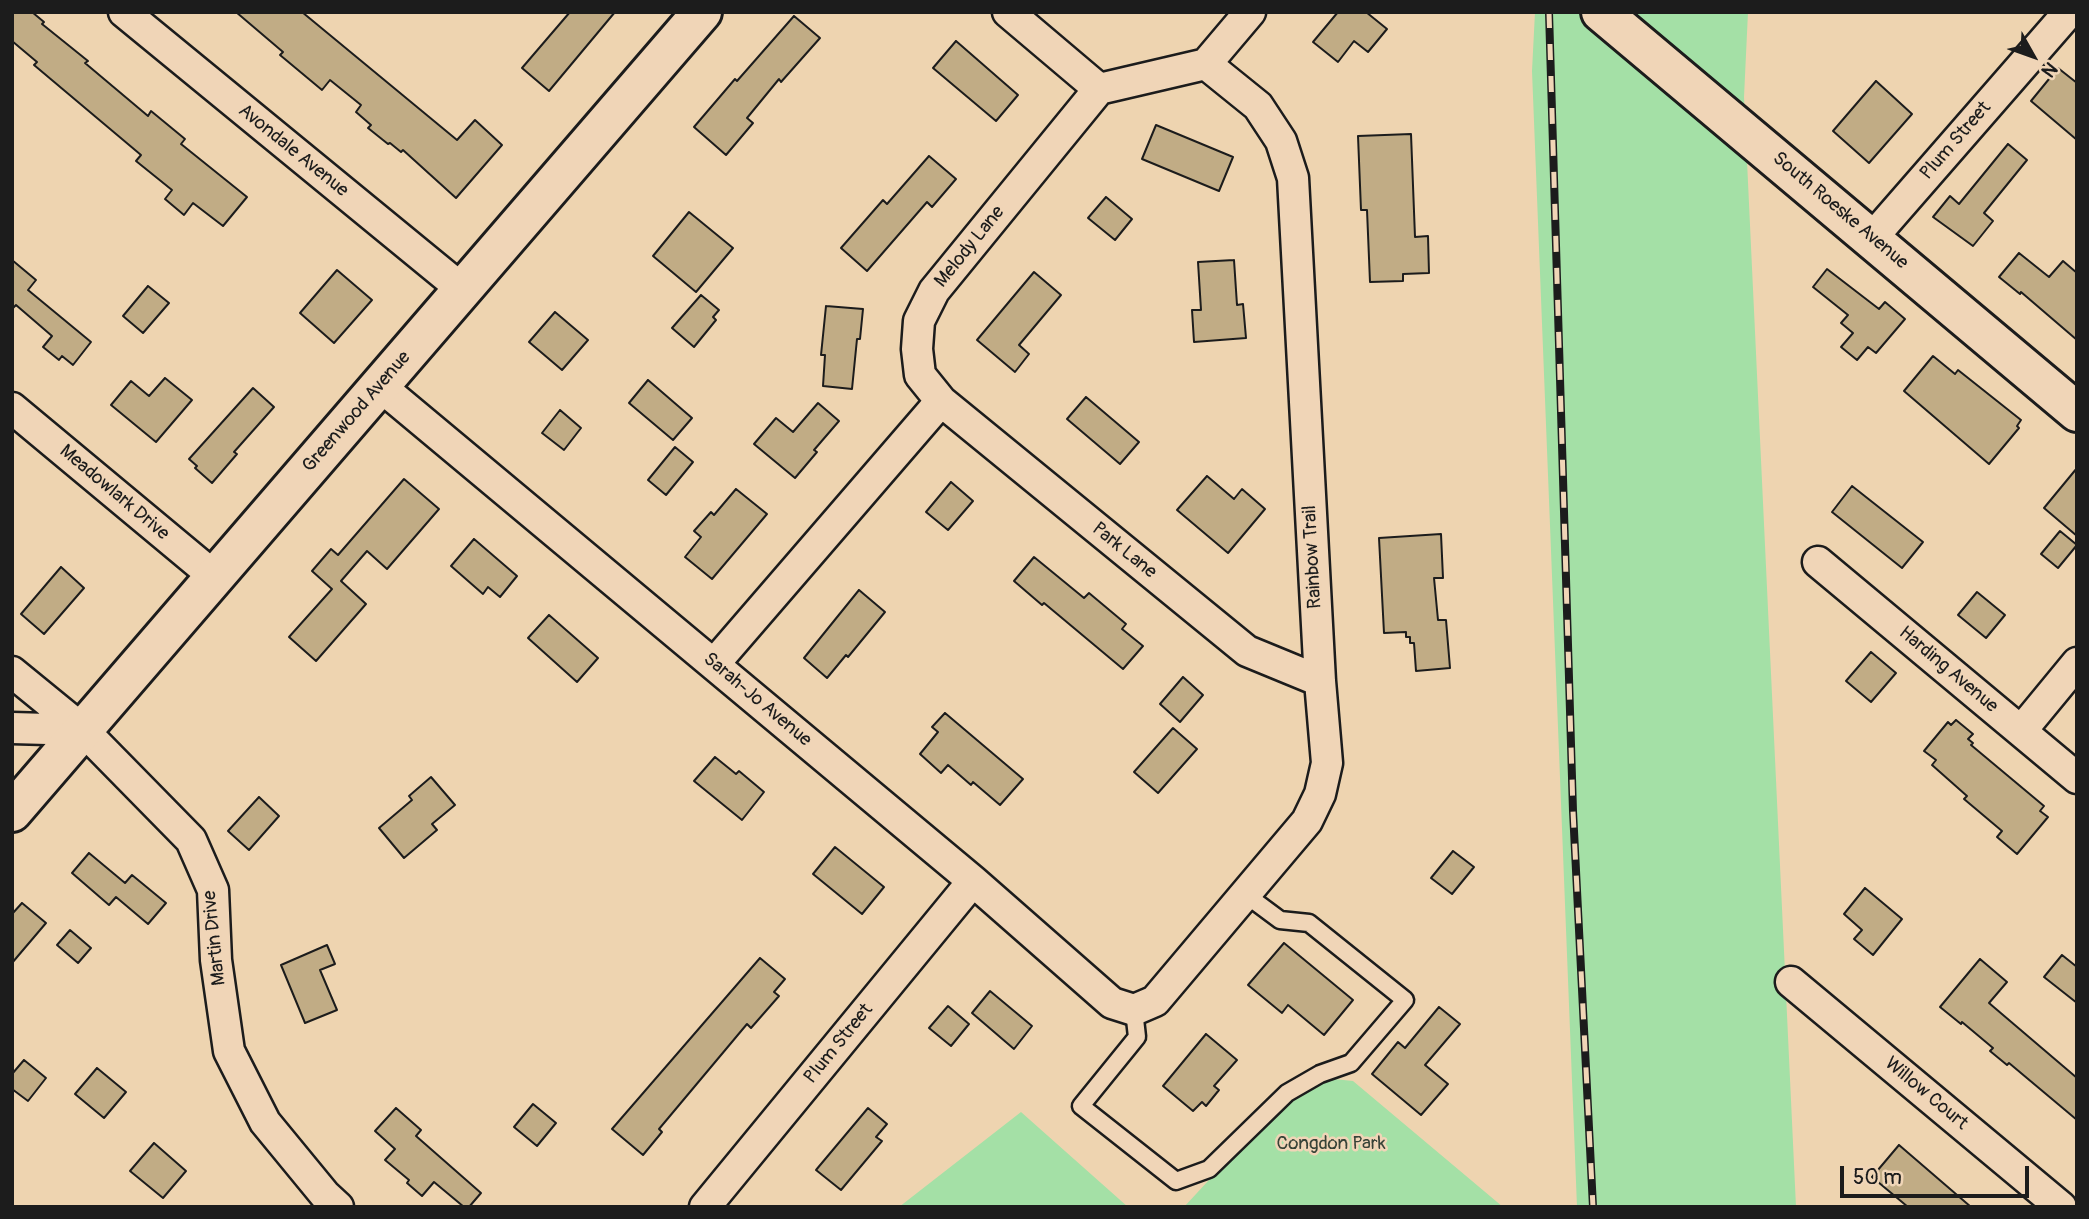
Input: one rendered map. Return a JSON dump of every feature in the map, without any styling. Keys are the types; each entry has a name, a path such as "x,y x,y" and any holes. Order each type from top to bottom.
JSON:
{"street":[{"name":"Avondale Avenue","path":"124,12 463,290"},
{"name":"Greenwood Avenue","path":"12,812 702,12"},
{"path":"1008,12 1099,89 1206,64 1250,12"},
{"name":"South Roeske Avenue","path":"1601,12 2077,411"},
{"name":"Plum Street","path":"1872,238 2069,12"},
{"name":"Rainbow Trail","path":"1134,1010 1155,1001 1307,821 1320,794 1327,763 1320,681 1293,178 1281,141 1258,106 1206,64"},
{"name":"Melody Lane","path":"941,401 920,375 917,349 919,321 934,291 1099,89"},
{"name":"Sarah-Jo Avenue","path":"380,386 973,881 1112,1003 1134,1010"},
{"path":"714,664 941,401"},
{"name":"Park Lane","path":"941,401 1247,651 1320,681"},
{"name":"Meadowlark Drive","path":"12,408 215,577"},
{"name":"Harding Avenue","path":"1818,562 2077,778"},
{"path":"2021,731 2077,663"},
{"name":"Martin Drive","path":"12,672 83,730 191,840 213,890 216,960 229,1051 265,1122 338,1207"},
{"path":"12,728 83,730"},
{"name":"Plum Street","path":"705,1207 973,881"},
{"name":"Willow Court","path":"1791,982 2061,1207"}],"lane":[{"path":"1134,1010 1137,1037 1081,1106 1176,1181 1209,1169 1287,1093 1320,1074 1351,1063 1405,1000 1309,923 1280,920 1245,894"}],"green space":[{"path":"1535,12 1748,12 1744,97 1796,1207 1577,1207 1532,71"},
{"name":"Congdon Park","path":"1305,1076 1353,1081 1503,1207 1184,1207"},
{"path":"1021,1112 1128,1207 899,1207"}],"building":[{"path":"12,12 32,12 44,22 42,24 88,61 85,63 148,116 151,111 185,139 181,144 247,197 223,226 193,203 184,215 165,199 172,190 136,161 141,155 34,65 37,62 12,41"},
{"path":"236,12 302,12 457,140 475,120 502,145 456,198 403,150 401,152 388,144 368,128 371,125 356,112 361,105 330,80 322,90 280,55 283,52"},
{"path":"570,12 615,12 549,91 522,68"},
{"path":"1338,12 1366,12 1387,29 1368,52 1354,41 1338,62 1313,42"},
{"path":"794,16 820,38 781,82 779,79 747,118 753,123 726,155 694,127"},
{"path":"956,41 1018,95 996,121 933,68"},
{"path":"2058,68 2077,83 2077,140 2031,101"},
{"path":"1876,81 1912,114 1869,163 1833,131"},
{"path":"1156,125 1233,157 1219,191 1142,159"},
{"path":"1411,134 1415,237 1428,236 1429,273 1403,274 1403,281 1370,282 1367,210 1361,210 1358,136"},
{"path":"2008,144 2027,160 1984,213 1993,221 1973,246 1933,217 1950,196 1959,204"},
{"path":"929,156 956,179 932,207 927,202 867,271 841,248 883,200 887,204"},
{"path":"1106,197 1132,219 1115,240 1088,218"},
{"path":"689,212 733,248 696,292 653,256"},
{"path":"2019,253 2049,277 2063,261 2077,273 2077,340 2021,292 2020,294 1999,277"},
{"path":"12,260 36,280 28,290 91,342 73,365 62,356 59,360 43,347 52,336 16,305 12,309"},
{"path":"1234,260 1237,305 1243,304 1246,338 1194,342 1192,310 1201,310 1198,262"},
{"path":"1827,269 1879,309 1885,302 1905,319 1876,353 1868,347 1857,360 1841,347 1853,333 1841,323 1848,315 1813,287"},
{"path":"337,270 372,300 334,343 300,313"},
{"path":"1034,272 1061,295 1019,345 1029,354 1015,372 977,340"},
{"path":"148,286 169,303 143,333 123,316"},
{"path":"701,295 719,310 713,317 716,320 694,347 672,328"},
{"path":"826,306 863,309 852,389 823,386 825,355 821,355"},
{"path":"555,312 588,340 562,370 529,342"},
{"path":"1933,356 1955,374 1958,370 2021,420 2017,426 2019,428 1989,464 1904,391"},
{"path":"165,378 192,400 156,442 111,405 131,381 149,396"},
{"path":"648,380 692,418 673,440 629,403"},
{"path":"253,388 274,407 234,452 237,454 212,483 189,459"},
{"path":"1086,397 1139,442 1120,464 1067,419"},
{"path":"818,403 839,421 795,478 754,444 776,418 793,432"},
{"path":"560,410 581,428 564,450 542,433"},
{"path":"675,447 693,462 666,495 648,480"},
{"path":"2077,468 2077,536 2044,508"},
{"path":"1207,476 1234,499 1242,489 1265,509 1228,553 1177,510"},
{"path":"404,479 439,509 387,569 367,551 341,581 366,604 316,661 289,637 332,589 312,571 331,549 338,555"},
{"path":"951,482 973,501 948,530 926,512"},
{"path":"1852,486 1923,542 1902,568 1832,512"},
{"path":"736,489 767,514 712,579 685,557 701,537 694,531 711,512 714,515"},
{"path":"2060,531 2077,545 2058,568 2041,554"},
{"path":"1441,534 1443,578 1434,578 1438,620 1446,620 1450,668 1416,671 1414,643 1410,643 1406,632 1384,633 1379,538"},
{"path":"474,539 517,576 500,597 488,587 483,594 451,566"},
{"path":"1034,557 1084,598 1089,593 1126,624 1122,629 1143,646 1123,669 1014,581"},
{"path":"61,567 84,588 44,634 21,614"},
{"path":"859,590 885,612 827,678 804,658"},
{"path":"1977,592 2005,615 1986,638 1958,615"},
{"path":"549,615 598,658 577,682 528,638"},
{"path":"1871,652 1896,673 1871,702 1846,681"},
{"path":"1183,677 1203,695 1180,722 1160,704"},
{"path":"945,713 1023,779 1000,805 948,765 941,773 920,754 938,732 932,727"},
{"path":"1956,720 1973,734 1968,739 1973,743 1971,745 2044,806 2040,811 2048,817 2017,854 1997,837 2002,831 1964,799 1967,796 1932,765 1936,760 1924,751 1948,722 1951,725"},
{"path":"1173,728 1197,749 1158,793 1134,772"},
{"path":"715,757 736,774 739,771 764,792 742,820 694,781"},
{"path":"431,777 455,805 432,824 437,830 404,858 379,828 412,800 409,796"},
{"path":"259,797 279,816 249,850 228,831"},
{"path":"835,847 884,887 862,914 813,874"},
{"path":"1453,851 1474,867 1452,894 1431,878"},
{"path":"89,853 125,883 132,875 166,903 148,924 116,897 109,905 72,873"},
{"path":"1865,888 1902,919 1873,955 1854,939 1862,930 1844,914"},
{"path":"22,903 46,923 12,963 12,914"},
{"path":"70,930 91,948 78,963 57,945"},
{"path":"1284,943 1353,1000 1324,1035 1288,1005 1282,1013 1248,985"},
{"path":"327,945 335,964 320,970 337,1010 305,1023 281,965"},
{"path":"2062,955 2077,967 2077,1003 2044,977"},
{"path":"760,958 785,979 774,992 779,996 751,1028 747,1024 659,1129 662,1132 643,1155 612,1129"},
{"path":"1980,959 2007,982 1989,1003 2077,1078 2077,1120 2009,1063 2007,1065 1990,1051 1993,1048 1962,1022 1961,1024 1940,1007"},
{"path":"990,991 1032,1026 1014,1049 972,1013"},
{"path":"948,1006 969,1024 951,1046 929,1028"},
{"path":"1439,1007 1460,1024 1425,1065 1448,1084 1421,1115 1372,1074 1398,1042 1405,1048"},
{"path":"1206,1034 1237,1060 1214,1086 1219,1090 1206,1106 1202,1102 1193,1111 1163,1086"},
{"path":"24,1060 46,1078 28,1101 12,1089 12,1074"},
{"path":"97,1068 126,1092 104,1118 75,1094"},
{"path":"533,1104 556,1123 537,1146 514,1127"},
{"path":"396,1108 421,1130 416,1136 481,1193 469,1207 464,1207 434,1182 422,1196 407,1183 409,1180 385,1160 395,1149 375,1131"},
{"path":"868,1108 887,1124 876,1137 882,1141 841,1190 816,1170"},
{"path":"154,1143 186,1171 163,1198 130,1171"},
{"path":"1899,1145 1971,1207 1908,1207 1872,1177"}],"railway":[{"path":"1549,12 1573,811 1593,1207"}]}
